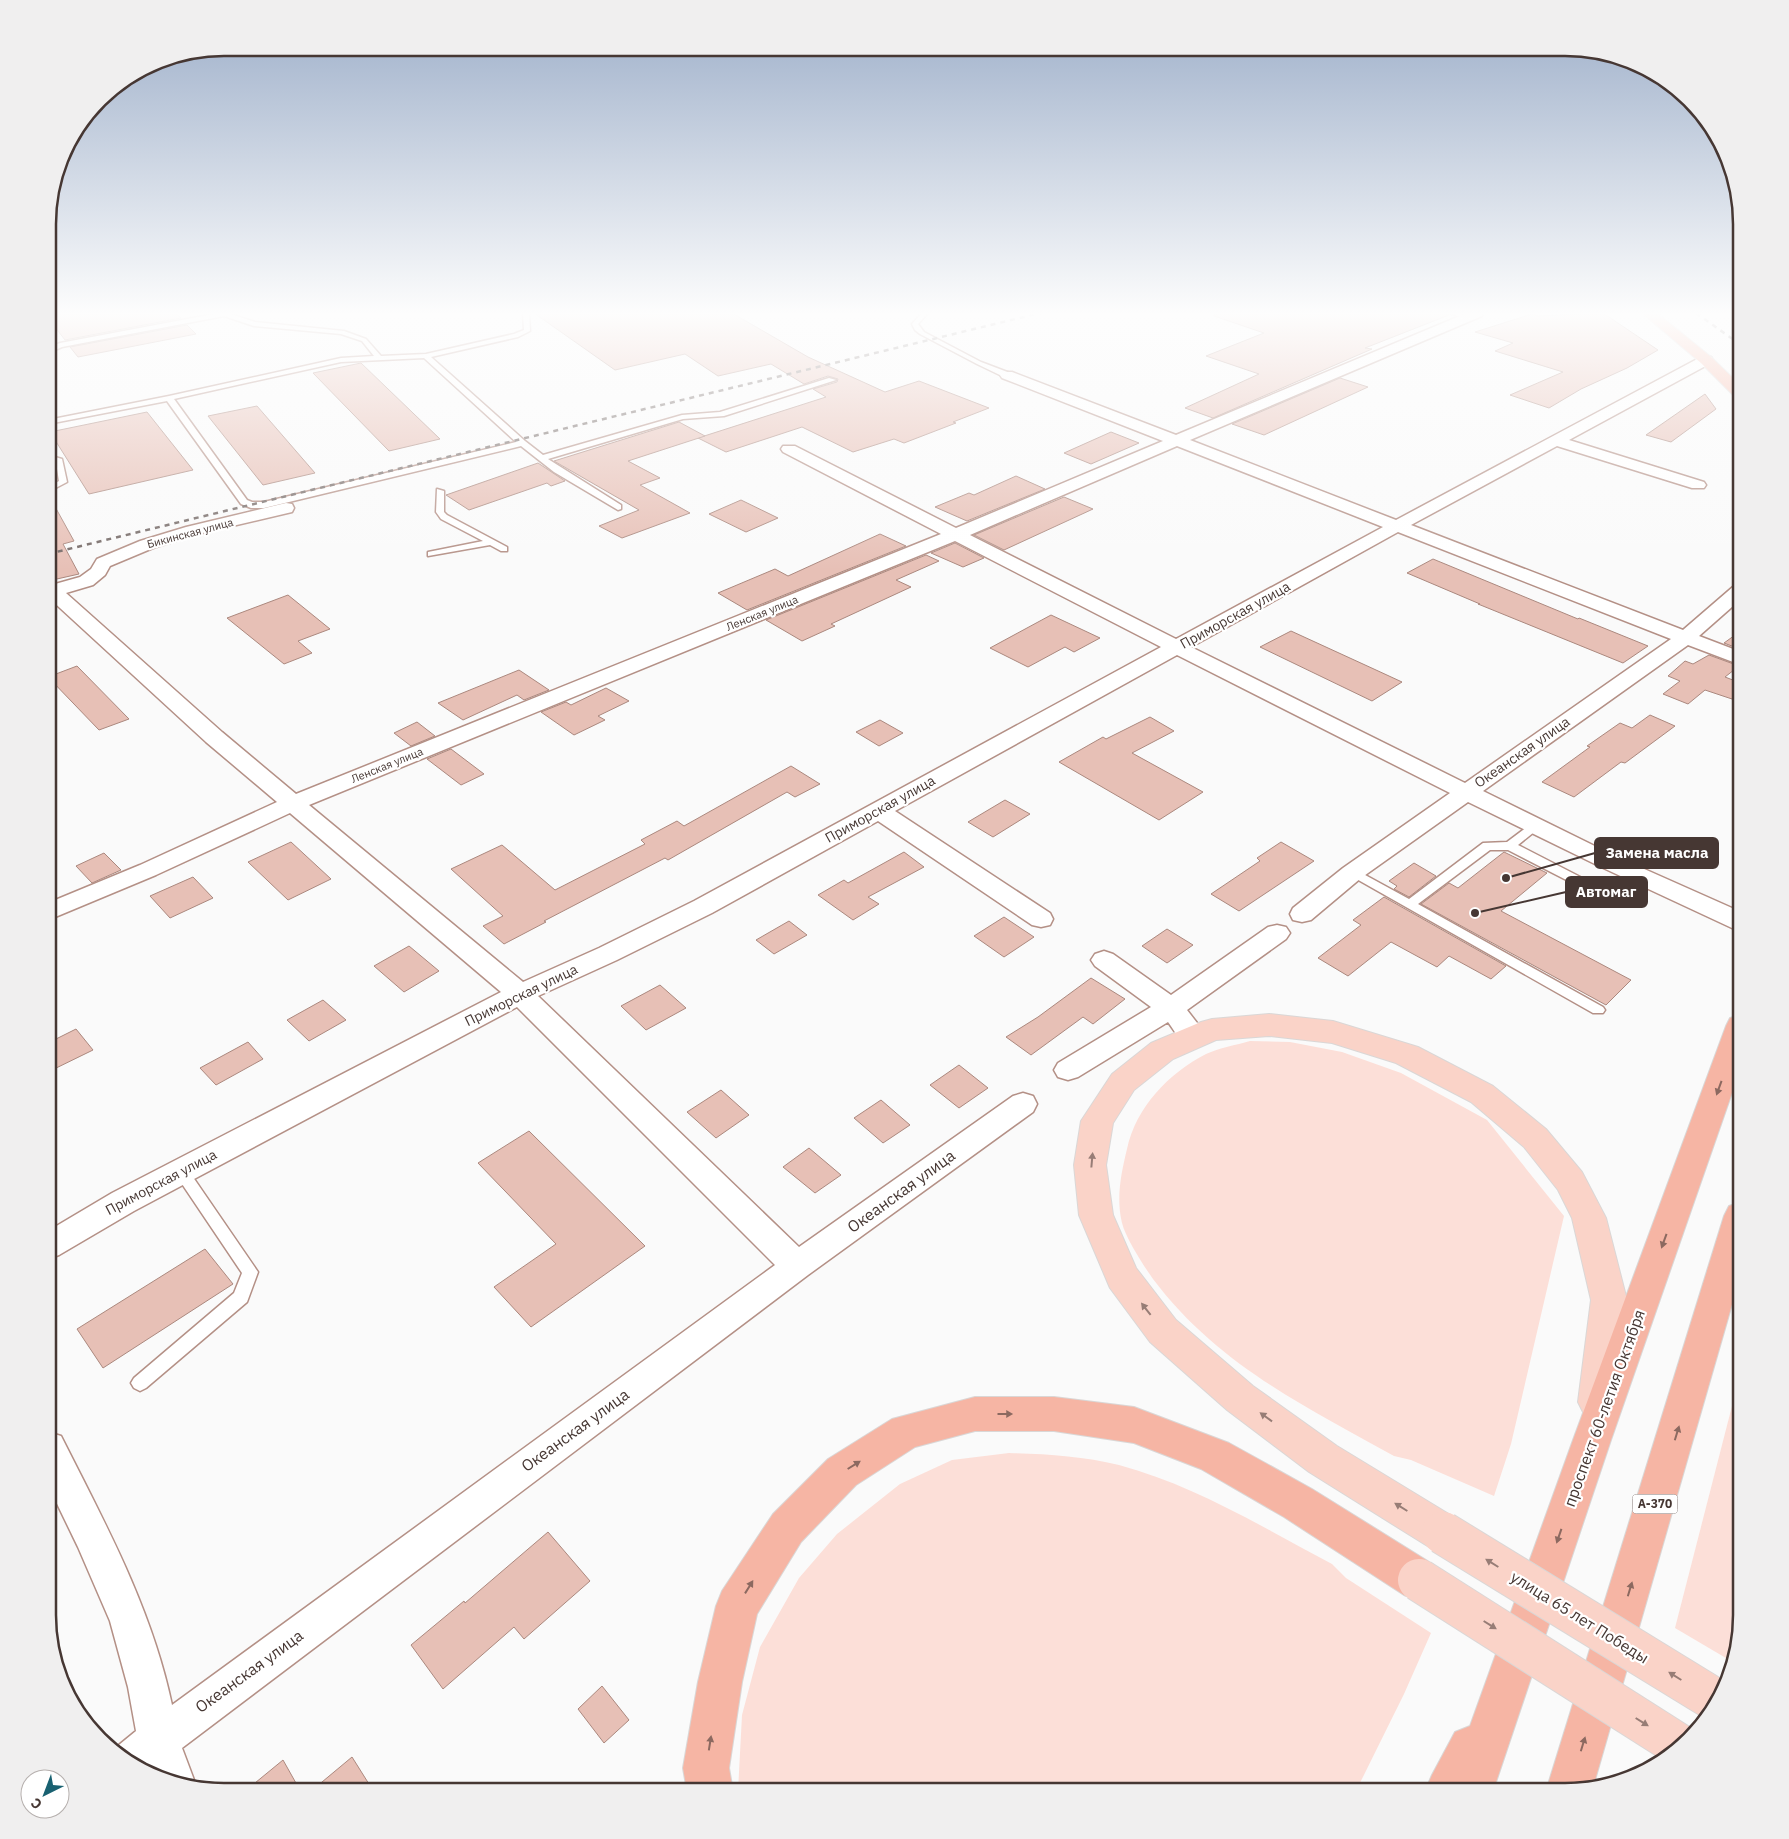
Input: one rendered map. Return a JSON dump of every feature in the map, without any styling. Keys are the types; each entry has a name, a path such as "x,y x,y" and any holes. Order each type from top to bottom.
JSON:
{"highway":[{"name":"проспект 60-летия Октября","path":"1473,1783 1592,1440 1733,1051"},
{"name":"А-370","path":"1572,1782 1733,1246"},
{"path":"708,1783 706,1768 720,1682 738,1606 787,1528 842,1472 906,1432 975,1414 1054,1414 1134,1425 1215,1456 1298,1503 1419,1580"},
{"path":"1453,1783 1512,1672"}],"main road":[{"name":"улица 65 лет Победы","path":"1592,1440 1609,1300 1589,1218 1570,1181 1535,1138 1482,1094 1407,1055 1333,1032 1269,1025 1212,1030 1194,1037 1162,1050 1123,1082 1097,1120 1090,1165 1096,1215 1122,1277 1163,1331 1240,1398 1323,1459 1710,1697"},
{"path":"1419,1580 1674,1742"}],"street":[{"path":"1068,399 1733,656"},
{"name":"Ленская улица","path":"57,908 148,870 291,804 956,534 1272,399"},
{"name":"Приморская улица","path":"56,1241 123,1202 414,1048 520,994 608,954 702,907 1177,648 1396,526 1634,399"},
{"path":"1556,441 1698,485"},
{"path":"788,449 1177,648 1466,792 1607,861 1733,918"},
{"name":"Бикинская улица","path":"57,590 91,580 99,572 103,563 172,536 286,508"},
{"path":"57,597 214,738 291,804 520,994 797,1266"},
{"name":"Океанская улица","path":"1302,914 1352,874 1685,638 1733,598"},
{"path":"877,810 1041,919"},
{"path":"1068,1070 1171,1008 1277,933"},
{"path":"1104,960 1171,1008 1194,1037"},
{"name":"Океанская улица","path":"144,1749 797,1266 1023,1104"},
{"path":"56,1464 92,1534 129,1620 148,1687 144,1749 166,1772"}],"lane":[{"path":"57,420 165,399"},
{"path":"170,399 244,502 251,505 264,505 522,443"},
{"path":"473,399 522,443 542,458 618,507"},
{"path":"542,458 682,417 721,414 771,399"},
{"path":"57,486 64,482 58,459"},
{"path":"440,491 440,512 444,517 504,549"},
{"path":"431,554 492,542"},
{"path":"1510,846 1535,826"},
{"path":"1409,904 1487,846 1510,846 1584,884"},
{"path":"1352,874 1598,1010"},
{"path":"140,1383 241,1297 250,1272 181,1172"}],"shaded area":[{"path":"1250,1041 1290,1042 1342,1052 1401,1073 1487,1120 1564,1216 1511,1444 1494,1496 1411,1460 1394,1456 1264,1381 1205,1335 1178,1309 1153,1279 1131,1244 1122,1223 1119,1195 1121,1177 1131,1134 1146,1105 1167,1081 1192,1062 1222,1048"},
{"path":"1733,1402 1733,1615 1730,1648 1727,1659 1675,1628"},
{"path":"1009,1453 1037,1454 1092,1459 1147,1474 1174,1484 1228,1509 1332,1564 1346,1578 1431,1633 1404,1694 1360,1783 738,1783 742,1715 760,1647 799,1578 837,1534 900,1484 952,1460"}],"building":[{"path":"338,399 398,399 440,439 389,451"},
{"path":"820,399 965,399 989,408 904,443 894,439 853,452 802,427 726,452 698,438"},
{"path":"1205,399 1257,399 1213,418 1185,408"},
{"path":"1291,399 1342,399 1264,435 1232,424"},
{"path":"1521,399 1564,399 1549,408"},
{"path":"1698,399 1709,399 1716,409 1671,442 1646,435"},
{"path":"257,406 315,473 263,485 208,416"},
{"path":"147,412 193,470 89,494 57,443 57,431"},
{"path":"679,422 705,436 628,461 660,478 640,485 690,513 622,538 599,526 639,510 554,461"},
{"path":"1111,432 1139,443 1091,464 1064,453"},
{"path":"538,463 565,481 551,486 547,483 469,510 446,495"},
{"path":"1016,476 1045,489 967,521 935,507 969,493 974,495"},
{"path":"1064,497 1093,509 1004,550 974,535"},
{"path":"741,500 778,518 746,532 709,514"},
{"path":"57,510 74,541 63,544 79,574 57,579"},
{"path":"880,534 906,546 747,610 718,593 775,569 788,576"},
{"path":"955,543 984,558 963,567 931,553"},
{"path":"926,555 939,561 896,580 911,587 831,624 835,626 802,641 766,620"},
{"path":"1433,559 1648,646 1623,663 1407,573"},
{"path":"288,595 330,629 298,641 312,653 284,664 227,618"},
{"path":"1051,615 1100,638 1074,652 1065,647 1028,667 990,648"},
{"path":"1291,631 1402,682 1372,701 1260,647"},
{"path":"1733,636 1733,646 1724,643"},
{"path":"1709,655 1733,664 1733,671 1725,677 1733,680 1732,699 1705,690 1688,704 1663,694 1680,681 1668,676 1685,661 1693,664"},
{"path":"77,666 129,719 99,730 57,686 57,674"},
{"path":"519,670 549,690 524,700 517,695 463,720 438,703"},
{"path":"606,688 629,701 598,716 605,720 574,735 541,712 566,702 571,705"},
{"path":"1650,715 1675,726 1625,763 1621,762 1574,797 1542,782 1590,747 1587,746 1620,723 1632,728"},
{"path":"1150,717 1174,731 1132,753 1203,792 1159,820 1059,762 1103,737 1106,739"},
{"path":"880,720 903,733 879,746 856,732"},
{"path":"417,722 435,736 411,746 394,733"},
{"path":"451,749 484,774 461,785 427,759"},
{"path":"791,766 820,784 795,797 787,792 668,860 665,858 504,944 483,926 503,916 451,869 502,845 555,890 645,844 641,840 677,821 684,826"},
{"path":"1005,800 1030,814 993,837 968,822"},
{"path":"291,842 331,879 288,900 248,862"},
{"path":"1281,842 1314,861 1239,911 1211,894 1260,861 1257,858"},
{"path":"904,852 924,867 868,897 879,904 853,920 818,895 844,880 848,883"},
{"path":"1504,852 1547,873 1501,911 1631,980 1606,1005 1421,904 1449,883 1458,888"},
{"path":"104,853 121,870 92,883 76,866"},
{"path":"1414,863 1436,876 1409,897 1394,889 1397,886 1389,881"},
{"path":"193,877 213,898 170,918 150,896"},
{"path":"1384,897 1506,966 1491,979 1449,956 1437,967 1391,942 1348,976 1318,958 1361,925 1353,920"},
{"path":"1004,917 1034,937 1004,957 974,936"},
{"path":"789,921 807,935 774,954 756,940"},
{"path":"1167,929 1193,945 1167,963 1142,946"},
{"path":"409,946 439,971 404,992 374,966"},
{"path":"1091,978 1125,999 1093,1024 1083,1017 1031,1055 1006,1037 1038,1017"},
{"path":"660,985 686,1008 646,1030 621,1006"},
{"path":"323,1000 346,1020 309,1041 287,1020"},
{"path":"76,1029 93,1050 56,1068 56,1039"},
{"path":"248,1042 263,1059 216,1085 200,1068"},
{"path":"959,1065 988,1088 959,1108 930,1085"},
{"path":"721,1090 749,1115 716,1138 687,1112"},
{"path":"881,1100 910,1125 883,1143 854,1118"},
{"path":"529,1131 645,1246 531,1327 494,1287 556,1244 478,1163"},
{"path":"809,1148 841,1175 815,1193 783,1167"},
{"path":"205,1249 233,1284 103,1368 77,1329"},
{"path":"548,1532 590,1581 524,1639 514,1627 443,1689 411,1645 464,1601 465,1603"},
{"path":"602,1686 629,1720 604,1743 578,1709"},
{"path":"352,1757 368,1783 321,1783"},
{"path":"283,1760 296,1783 255,1783"}],"railway":[{"path":"57,552 687,399"}],"place":[{"name":"Замена масла","path":"1506,878"},
{"name":"Автомаг","path":"1475,913"}]}
